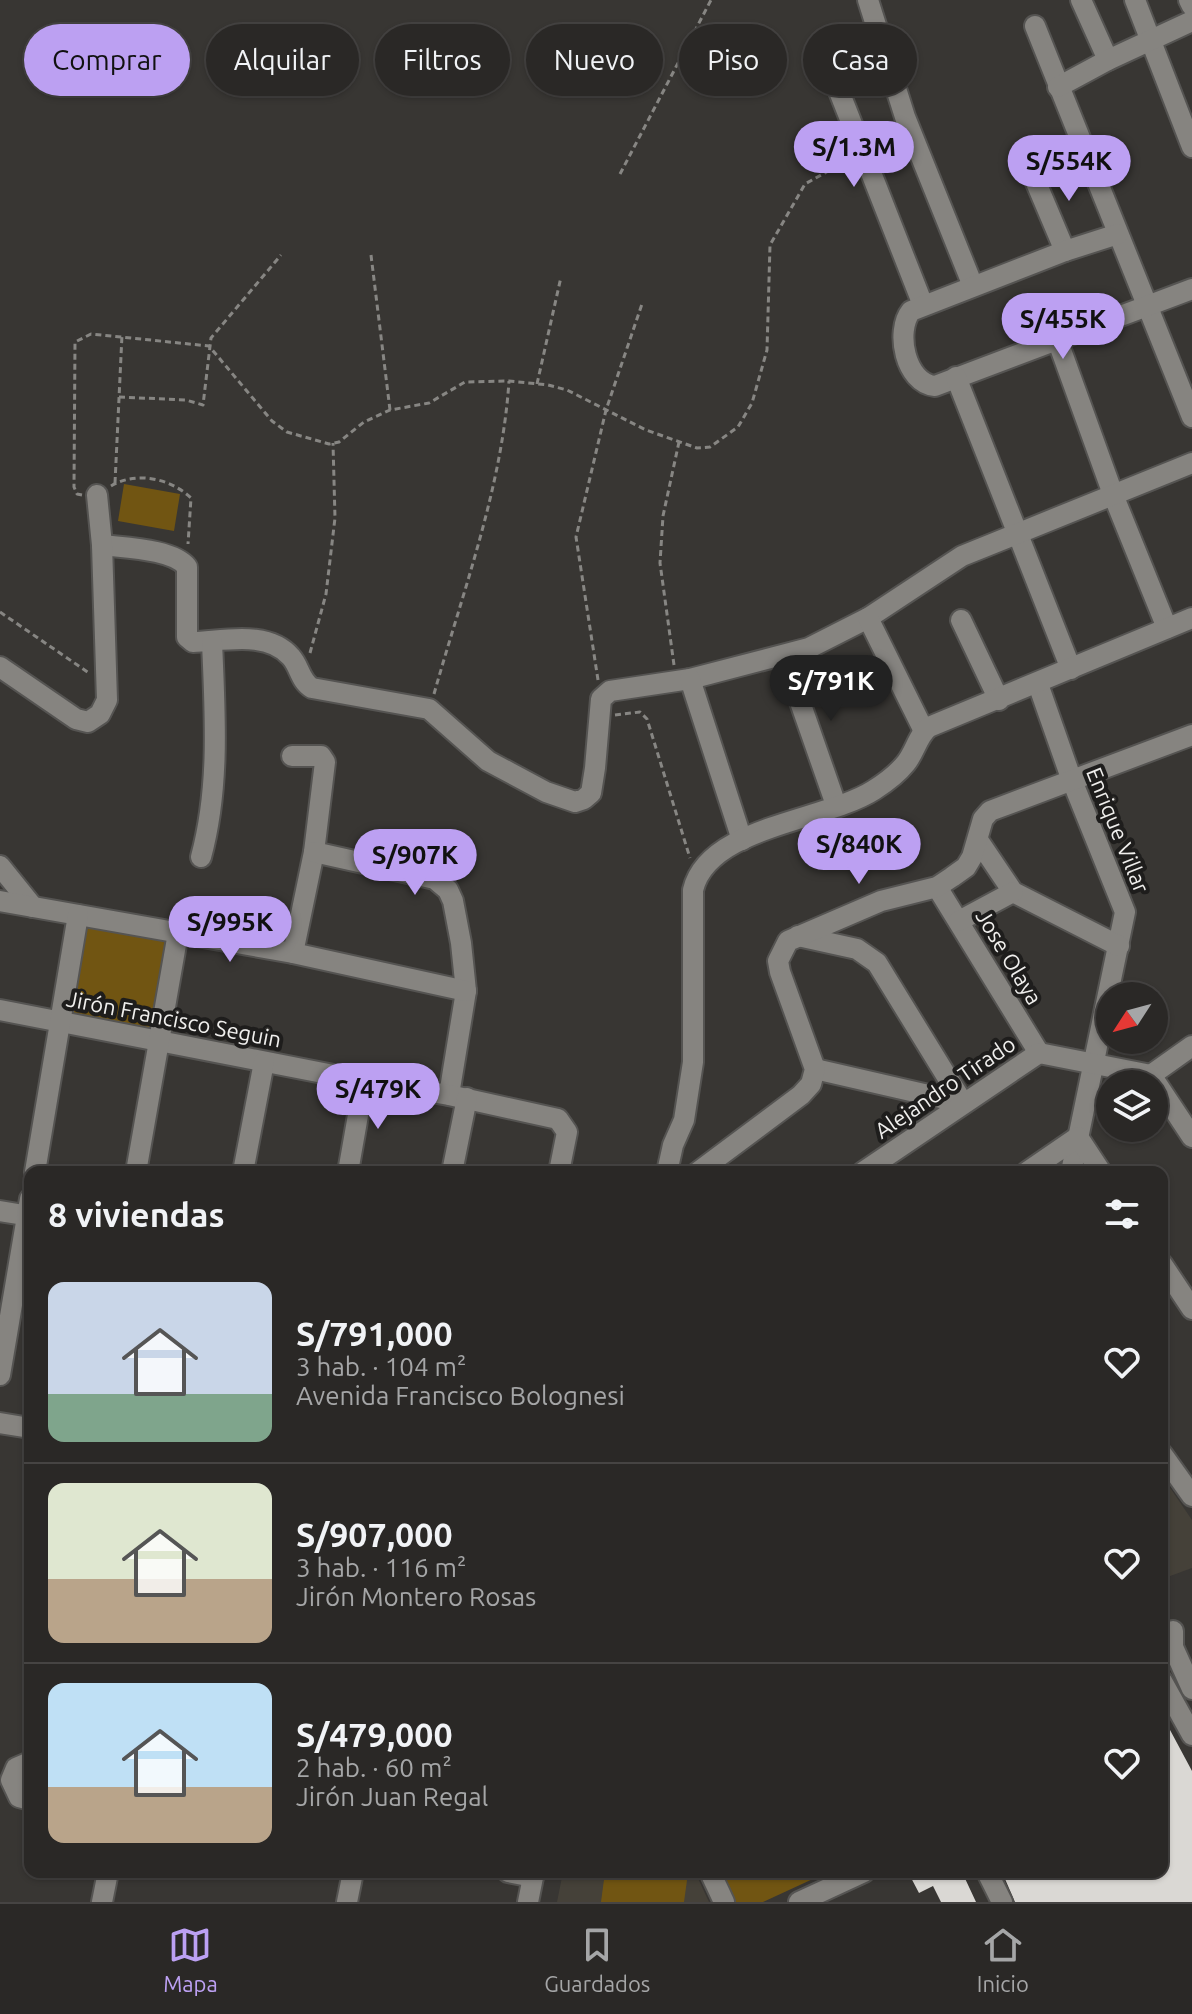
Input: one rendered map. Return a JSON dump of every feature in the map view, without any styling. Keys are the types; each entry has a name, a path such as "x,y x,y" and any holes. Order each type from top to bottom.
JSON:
{"street":[{"path":"868,0 911,134 973,286"},
{"path":"1081,0 1108,60"},
{"path":"1135,0 1192,147"},
{"path":"1189,0 1192,6"},
{"path":"1058,87 1192,21"},
{"path":"1035,26 1192,417"},
{"path":"841,96 923,305"},
{"path":"862,152 911,134"},
{"path":"1032,173 1065,251"},
{"path":"1118,234 1065,251 911,311 903,325 904,346 918,378 927,385 935,386 1192,289"},
{"path":"1057,339 1114,497 1167,628"},
{"path":"956,377 1071,669"},
{"path":"102,545 177,558 187,567 187,637 193,642 270,642 286,652 298,666 305,684 312,688 429,709 488,761 546,792 575,802 591,793 604,694 616,689 683,680 784,656 840,634 962,556 1192,463"},
{"path":"0,667 76,719 88,722 100,714 107,700 102,545 97,495"},
{"path":"868,618 924,731"},
{"path":"668,1166 684,1120 693,1062 693,890 696,877 712,856 742,840 871,792 907,762 924,731 1192,618"},
{"path":"961,620 999,700"},
{"path":"201,857 210,824 215,755 212,642"},
{"path":"784,656 836,805"},
{"path":"683,680 742,840"},
{"name":"Enrique Villar","path":"1038,684 1071,778 1125,912 1072,1166"},
{"path":"706,1166 801,1095 811,1084 815,1069 784,986 778,961 788,941 881,901 937,887 966,867 983,819 990,811 1192,735"},
{"path":"292,756 321,756 325,762 314,852 293,953"},
{"path":"978,840 1013,892 1119,946"},
{"path":"314,852 435,879 442,883 453,901 466,991 452,1166"},
{"path":"0,866 33,907"},
{"name":"Jose Olaya","path":"937,887 1039,1053"},
{"path":"959,921 1013,892"},
{"path":"0,901 293,953 466,991"},
{"path":"36,1166 78,915"},
{"path":"137,1166 178,933"},
{"path":"798,936 857,949 877,963 963,1103"},
{"name":"Jirón Francisco Seguin","path":"0,1010 364,1081 458,1096 558,1119 567,1132 560,1166"},
{"path":"1158,1070 1192,1046"},
{"name":"Alejandro Tirado","path":"872,1166 1039,1053 1125,1070"},
{"path":"244,1166 264,1062"},
{"path":"815,1069 963,1103"},
{"path":"349,1166 364,1081"},
{"path":"1168,1101 1192,1137"},
{"path":"1036,1166 1078,1137 1097,1166"},
{"path":"0,1211 24,1210"},
{"path":"0,1375 24,1238"},
{"path":"1168,1273 1192,1309"},
{"path":"0,1423 24,1427"},
{"path":"1168,1462 1192,1496"},
{"path":"1176,1630 1173,1647 1192,1689"},
{"path":"1168,1692 1192,1735"},
{"path":"24,1765 16,1768 11,1780 19,1797 24,1798"},
{"path":"102,1902 107,1878"},
{"path":"347,1902 352,1878"},
{"path":"528,1902 533,1878"},
{"path":"713,1878 724,1902"},
{"path":"799,1902 851,1878"},
{"path":"990,1878 1002,1902"}],"path":[{"path":"620,174 711,0"},
{"path":"187,567 191,498 184,492 156,479 136,478 115,483 97,495 77,494 74,487 75,342 91,334 209,346 272,421 287,432 333,443 353,433 364,422 390,410 429,403 465,382 509,381 567,390 646,430 697,448 710,447 738,427 752,403 767,350 770,245 805,184 862,152"},
{"path":"119,397 186,400 203,405 211,338 281,255"},
{"path":"371,255 390,410"},
{"path":"537,384 561,277"},
{"path":"642,304 606,410 576,537 600,709 640,712 647,719 696,877"},
{"path":"115,483 122,335"},
{"path":"429,709 495,478 506,423 509,381"},
{"path":"679,442 663,516 660,563 683,680"},
{"path":"298,666 308,661 326,594 335,518 333,443"},
{"path":"0,612 106,685"}],"shaded area":[{"path":"124,484 180,494 174,531 118,521"},
{"path":"87,923 169,939 151,1031 69,1015"},
{"path":"1168,1485 1192,1520 1192,1568 1168,1577"},
{"path":"562,1878 698,1878 709,1902 557,1902"},
{"path":"604,1878 687,1878 684,1902 601,1902"},
{"path":"723,1878 815,1878 763,1902 734,1902"}],"building":[{"path":"1168,1726 1192,1771 1192,1902 1015,1902 1005,1878 1168,1878"},
{"path":"911,1878 965,1878 976,1902 941,1902 933,1886 919,1893"}]}
